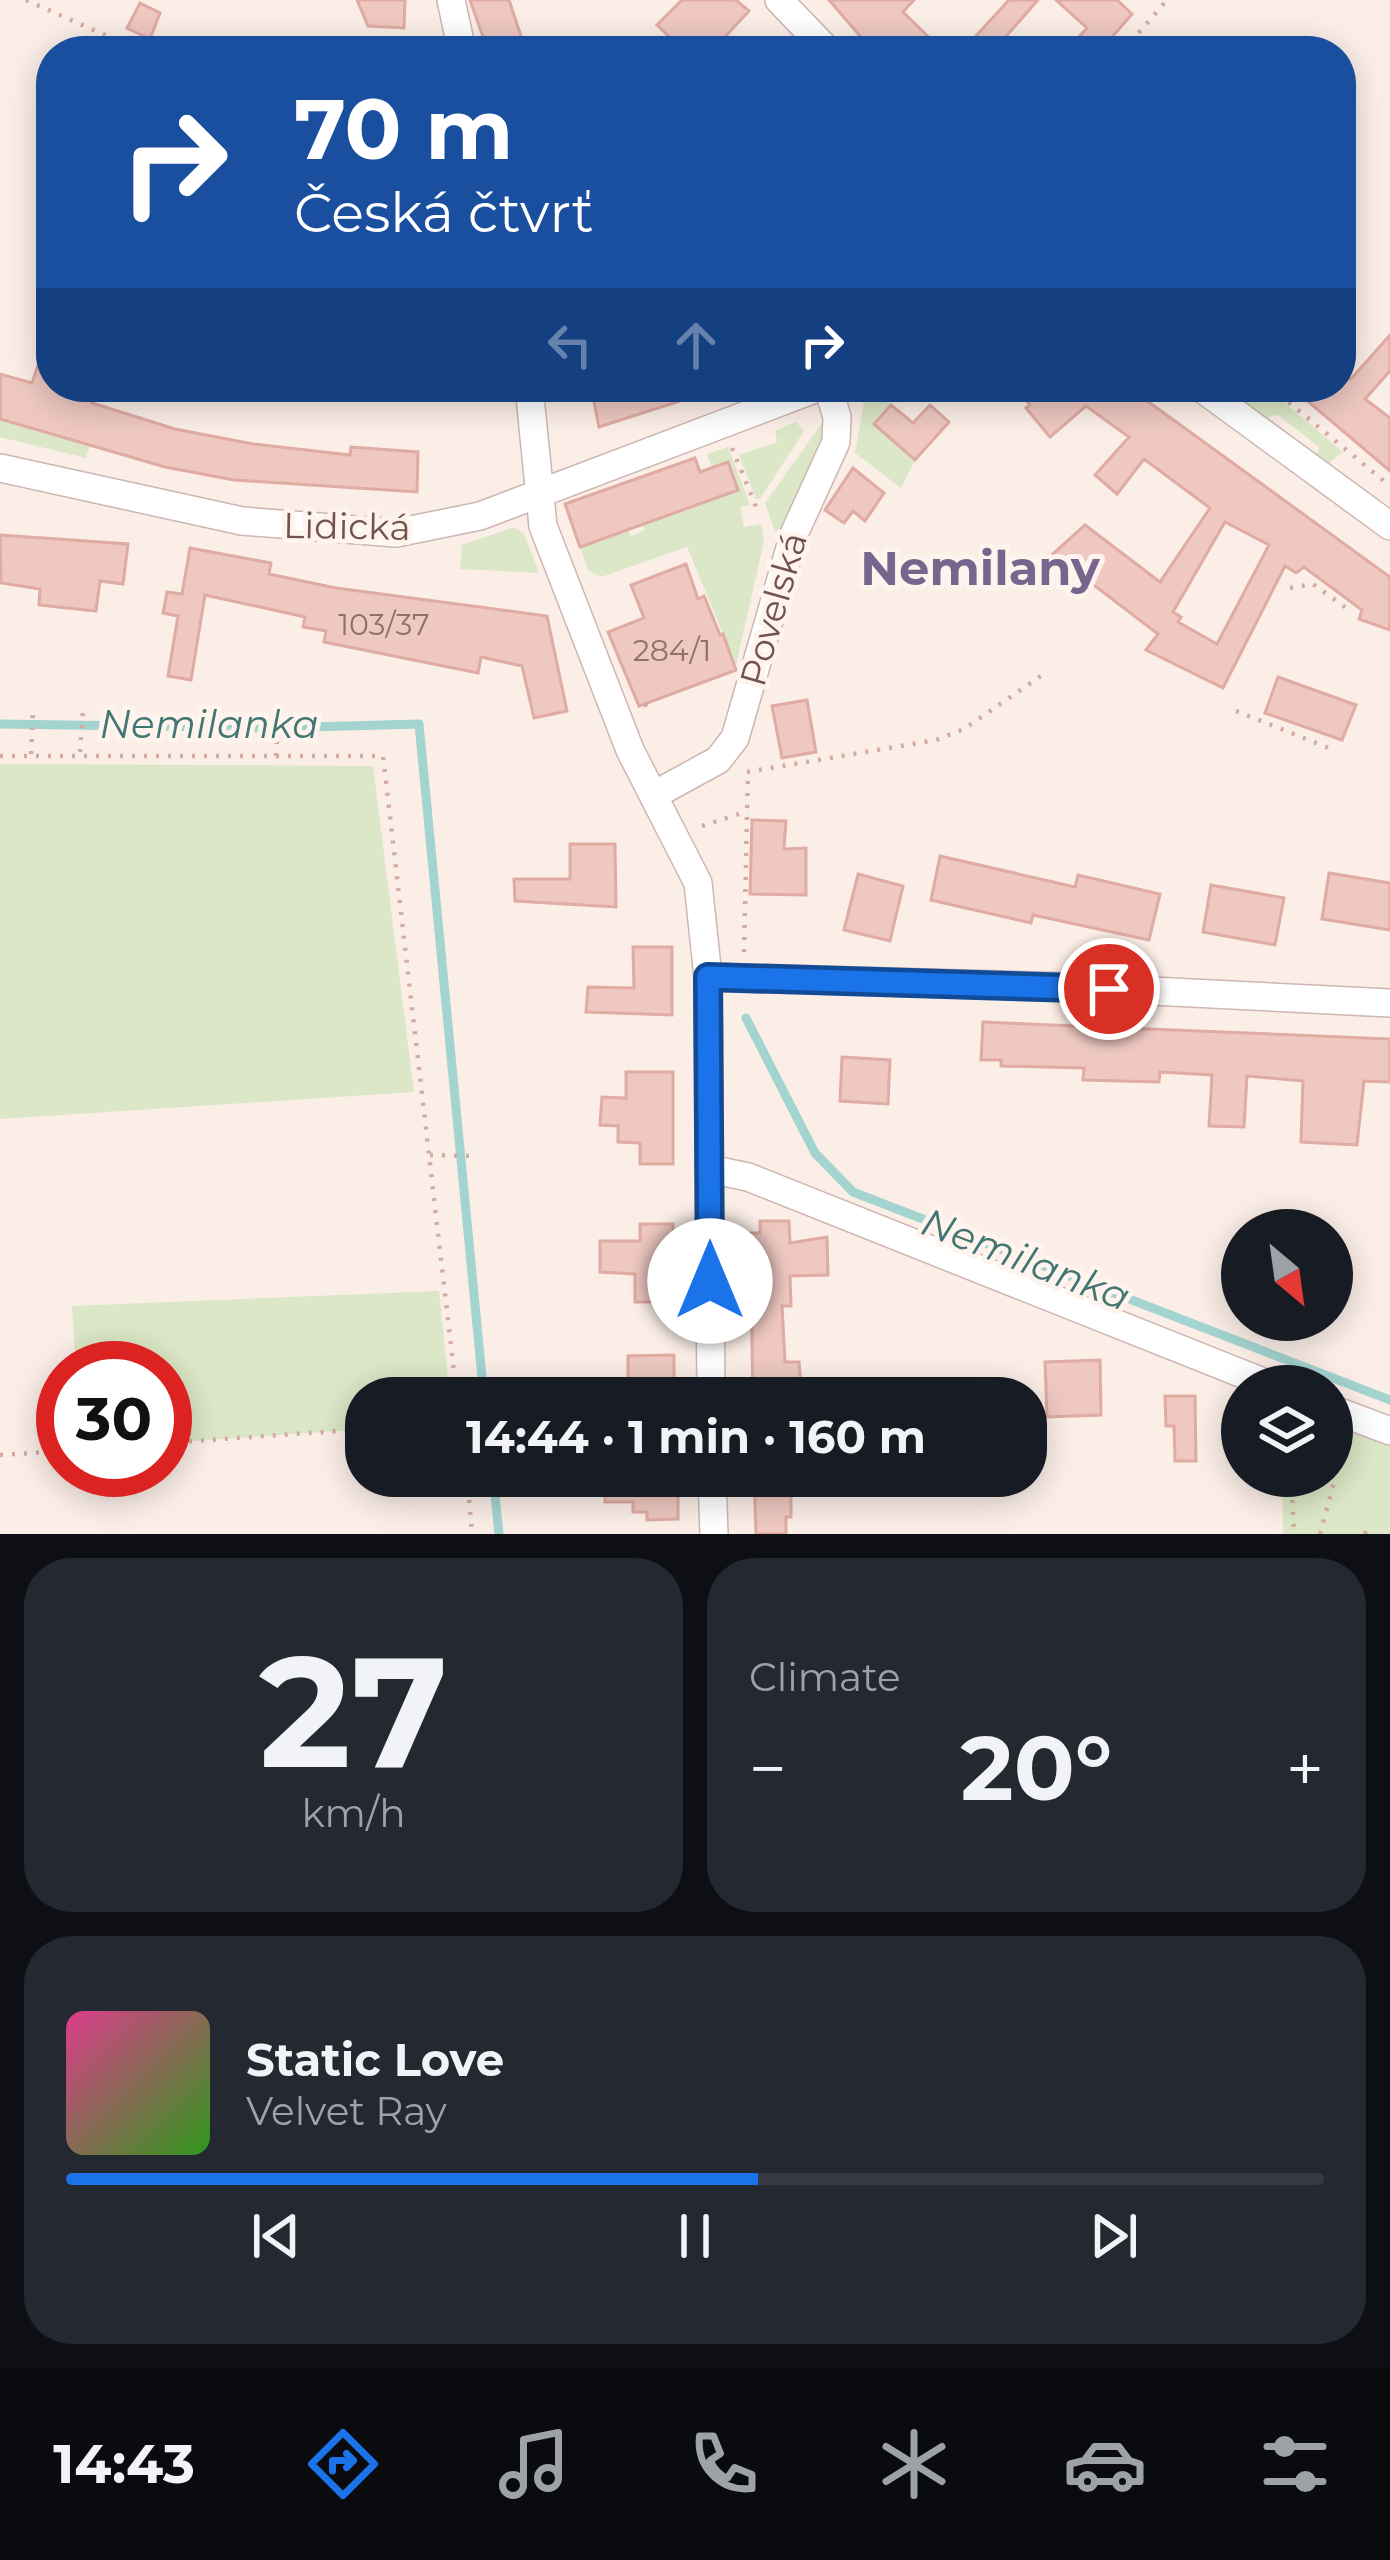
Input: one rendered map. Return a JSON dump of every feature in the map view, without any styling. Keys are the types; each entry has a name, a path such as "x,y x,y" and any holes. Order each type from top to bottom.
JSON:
{"street":[{"path":"451,0 459,36"},
{"path":"779,0 814,36"},
{"path":"530,402 543,526 606,693 698,883 708,977 711,1377"},
{"name":"Lidická","path":"0,468 187,512 396,533 450,524 782,402"},
{"name":"Povelská","path":"654,795 718,760 735,738 794,534 836,442 837,416 831,402"},
{"path":"1221,402 1390,526"},
{"path":"708,977 1072,987 1390,1004"},
{"path":"710,1169 748,1177 1221,1365"},
{"path":"1353,1417 1390,1431"},
{"path":"713,1497 714,1534"}],"path":[{"path":"26,0 107,36"},
{"path":"1136,36 1167,0"},
{"path":"1288,402 1390,486"},
{"path":"729,440 757,509"},
{"path":"1290,588 1313,584 1349,610"},
{"path":"744,978 748,772 936,740 964,729 1048,671"},
{"path":"645,704 650,715"},
{"path":"276,756 279,709"},
{"path":"80,754 83,710"},
{"path":"1236,711 1334,750"},
{"path":"31,755 33,712"},
{"path":"0,756 382,756 455,1377"},
{"path":"678,839 721,817 748,812"},
{"path":"430,1155 476,1156"},
{"path":"192,1441 345,1430"},
{"path":"0,1455 36,1452"},
{"path":"469,1497 472,1534"},
{"path":"1292,1497 1294,1534"},
{"path":"1320,1534 1330,1497"},
{"path":"1364,1534 1367,1526"}],"green space":[{"path":"864,402 890,402 875,424 915,460 901,488 855,453"},
{"path":"1243,402 1284,402 1343,452 1328,464 1317,455 1319,447 1278,415 1265,418"},
{"path":"0,419 90,444 86,458 0,437"},
{"path":"796,422 804,431 756,499 739,455 777,442 775,431"},
{"path":"822,423 825,440 777,537 765,503"},
{"path":"728,447 750,505 740,507 744,527 761,524 764,541 736,665 687,547 601,577 588,570 580,547 628,530 631,536 645,530 643,524 728,462 712,468 707,454"},
{"path":"514,527 524,534 539,573 460,569 462,545"},
{"path":"0,764 373,766 414,1092 0,1119"},
{"path":"439,1291 448,1377 345,1377 345,1430 192,1441 192,1341 74,1341 72,1306"},
{"path":"1353,1429 1390,1440 1390,1534 1283,1534 1282,1497 1353,1497"}],"building":[{"path":"357,0 405,0 404,28 368,26"},
{"path":"470,0 509,0 521,36 483,36"},
{"path":"682,0 736,0 749,11 726,36 668,36 657,25"},
{"path":"829,0 914,0 903,12 928,36 860,36"},
{"path":"1009,0 1038,0 1006,36 976,36"},
{"path":"1056,0 1117,0 1132,14 1113,36 1080,36 1087,28"},
{"path":"140,3 160,13 151,36 127,28"},
{"path":"1390,335 1390,371 1365,399 1390,418 1390,471 1309,402 1356,402 1356,373"},
{"path":"36,371 36,402 92,402 175,429 253,444 350,455 351,447 418,452 417,492 234,480 165,467 0,419 0,374 32,383"},
{"path":"594,402 677,402 599,427"},
{"path":"1028,402 1149,402 1390,577 1390,630 1359,619 1362,610 1304,567 1296,573 1285,566 1223,688 1146,650 1158,634 1053,554 1085,525 1160,582 1210,508 1144,459 1117,494 1095,475 1129,437 1086,406 1050,437 1026,408","holes":["1225,522 1269,545 1217,644 1178,622 1181,617 1173,612"]},
{"path":"891,405 913,423 930,405 949,422 915,460 874,424"},
{"path":"695,458 700,472 728,462 738,490 580,547 565,504"},
{"path":"853,468 884,493 865,521 853,511 844,523 825,510"},
{"path":"0,535 128,544 123,584 100,581 96,611 39,605 40,589 1,583"},
{"path":"190,548 271,563 269,574 336,588 547,616 567,711 534,718 522,666 481,657 478,673 324,642 326,631 303,627 305,617 205,595 191,680 168,676 178,616 163,613 167,592 182,594"},
{"path":"686,564 698,599 704,596 736,670 639,706 608,632 644,618 631,585"},
{"path":"1278,677 1356,705 1342,740 1265,713"},
{"path":"807,700 816,752 782,758 772,706"},
{"path":"752,820 786,821 784,849 806,848 806,895 750,894"},
{"path":"570,844 615,844 616,907 515,901 514,879 570,879"},
{"path":"940,856 1075,887 1078,875 1160,894 1149,940 1033,915 1031,923 931,900"},
{"path":"1329,873 1390,883 1390,930 1322,919"},
{"path":"858,874 903,886 890,941 844,930"},
{"path":"1211,885 1284,898 1275,945 1203,932"},
{"path":"633,947 672,947 672,1015 586,1012 588,987 634,988"},
{"path":"983,1022 1390,1039 1390,1082 1364,1081 1357,1145 1301,1142 1303,1081 1247,1076 1244,1127 1209,1126 1212,1075 1160,1072 1159,1082 1083,1080 1084,1068 1001,1066 1001,1060 981,1060"},
{"path":"842,1057 890,1060 888,1104 840,1101"},
{"path":"626,1072 673,1072 673,1164 640,1164 640,1143 618,1142 618,1126 600,1125 602,1097 626,1098"},
{"path":"760,1221 789,1221 790,1243 827,1237 828,1275 790,1276 791,1306 782,1306 785,1362 799,1362 800,1377 753,1377 750,1233 760,1233"},
{"path":"640,1224 673,1224 674,1302 635,1302 635,1274 600,1272 600,1241 640,1241"},
{"path":"674,1355 674,1377 628,1377 628,1356"},
{"path":"1100,1360 1101,1415 1047,1417 1045,1362"},
{"path":"1165,1396 1195,1396 1196,1461 1175,1461 1174,1426 1166,1426"},
{"path":"605,1497 678,1497 678,1519 647,1520 647,1512 633,1512 633,1502 605,1502"},
{"path":"755,1497 791,1497 786,1534 756,1534"}],"waterway":[{"path":"0,724 274,728 419,724 482,1377"},
{"name":"Nemilanka","path":"746,1018 815,1153 853,1192 1390,1400"},
{"path":"495,1497 499,1534"}],"district":[{"name":"Nemilany","path":"980,568"}],"route":[{"path":"710,1281 708,977 1109,989"}]}
